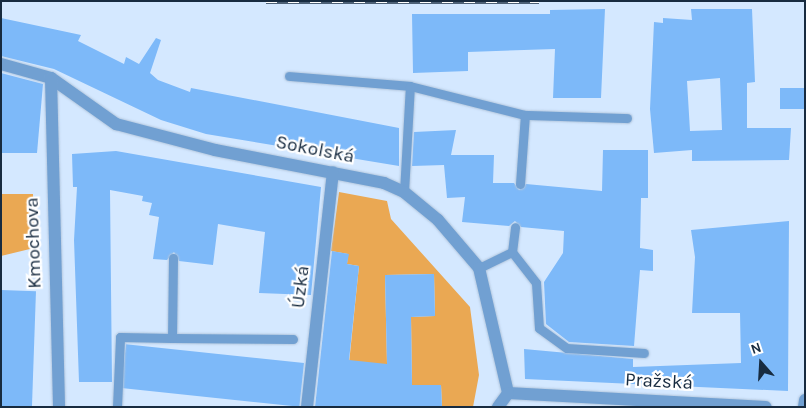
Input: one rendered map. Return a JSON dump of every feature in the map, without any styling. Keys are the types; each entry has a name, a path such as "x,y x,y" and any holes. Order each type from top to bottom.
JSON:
{"street":[{"name":"Sokolská","path":"1,64 51,78 116,124 215,150 333,172 404,192 438,220 479,268 508,393"},
{"name":"Kmochova","path":"51,78 59,407"},
{"name":"Úzká","path":"307,407 333,172"},
{"name":"Pražská","path":"508,393 549,401 766,407"},
{"path":"498,407 508,393"},
{"path":"804,407 805,400"}],"lane":[{"path":"289,76 410,86 525,115 627,118"},
{"path":"404,192 410,86"},
{"path":"520,184 525,115"},
{"path":"515,227 512,252 536,283 539,328 567,348 644,353"},
{"path":"479,268 512,252"},
{"path":"172,258 172,338"},
{"path":"118,407 120,337 293,339"}],"shaded area":[{"path":"339,192 387,201 391,219 470,307 479,375 473,407 442,407 441,385 412,385 411,317 435,316 434,274 385,275 387,364 348,373 359,266 347,264 348,254 331,251"},
{"path":"1,194 33,194 34,248 1,256"}],"building":[{"path":"605,9 601,98 553,98 555,49 468,52 468,71 413,73 412,14 550,14 550,10"},
{"path":"691,9 752,9 755,82 747,83 747,128 791,128 789,160 692,161 692,150 654,153 650,109 654,22 663,23 663,18 692,20","holes":["720,78 722,130 690,131 687,81"]},
{"path":"1,18 81,35 78,41 124,64 126,57 139,64 156,38 161,40 150,73 158,80 190,92 191,88 399,128 399,166 206,134 161,120 54,69 1,56"},
{"path":"1,73 43,84 37,153 1,153"},
{"path":"780,88 804,88 804,109 780,109"},
{"path":"456,130 451,155 494,155 493,183 514,183 519,190 526,184 602,191 603,150 648,150 648,198 641,198 640,248 653,250 653,271 640,270 634,346 569,342 546,324 544,282 563,253 564,231 521,227 515,221 509,226 462,222 465,197 447,198 444,165 412,166 414,132"},
{"path":"116,151 321,187 311,295 259,293 265,232 218,224 213,265 179,261 174,252 167,260 153,259 159,217 149,215 152,203 142,201 143,196 110,190 112,382 79,382 74,240 77,187 73,187 72,154"},
{"path":"789,221 788,391 525,379 524,349 633,359 633,367 741,363 740,313 692,313 695,257 691,230"},
{"path":"332,251 349,254 347,264 359,266 349,360 387,364 385,275 434,274 435,316 411,317 412,385 441,385 442,407 315,407"},
{"path":"1,290 36,291 32,407 1,407"},
{"path":"126,344 304,363 299,407 121,388"}],"railway":[{"path":"266,1 539,1"}]}
